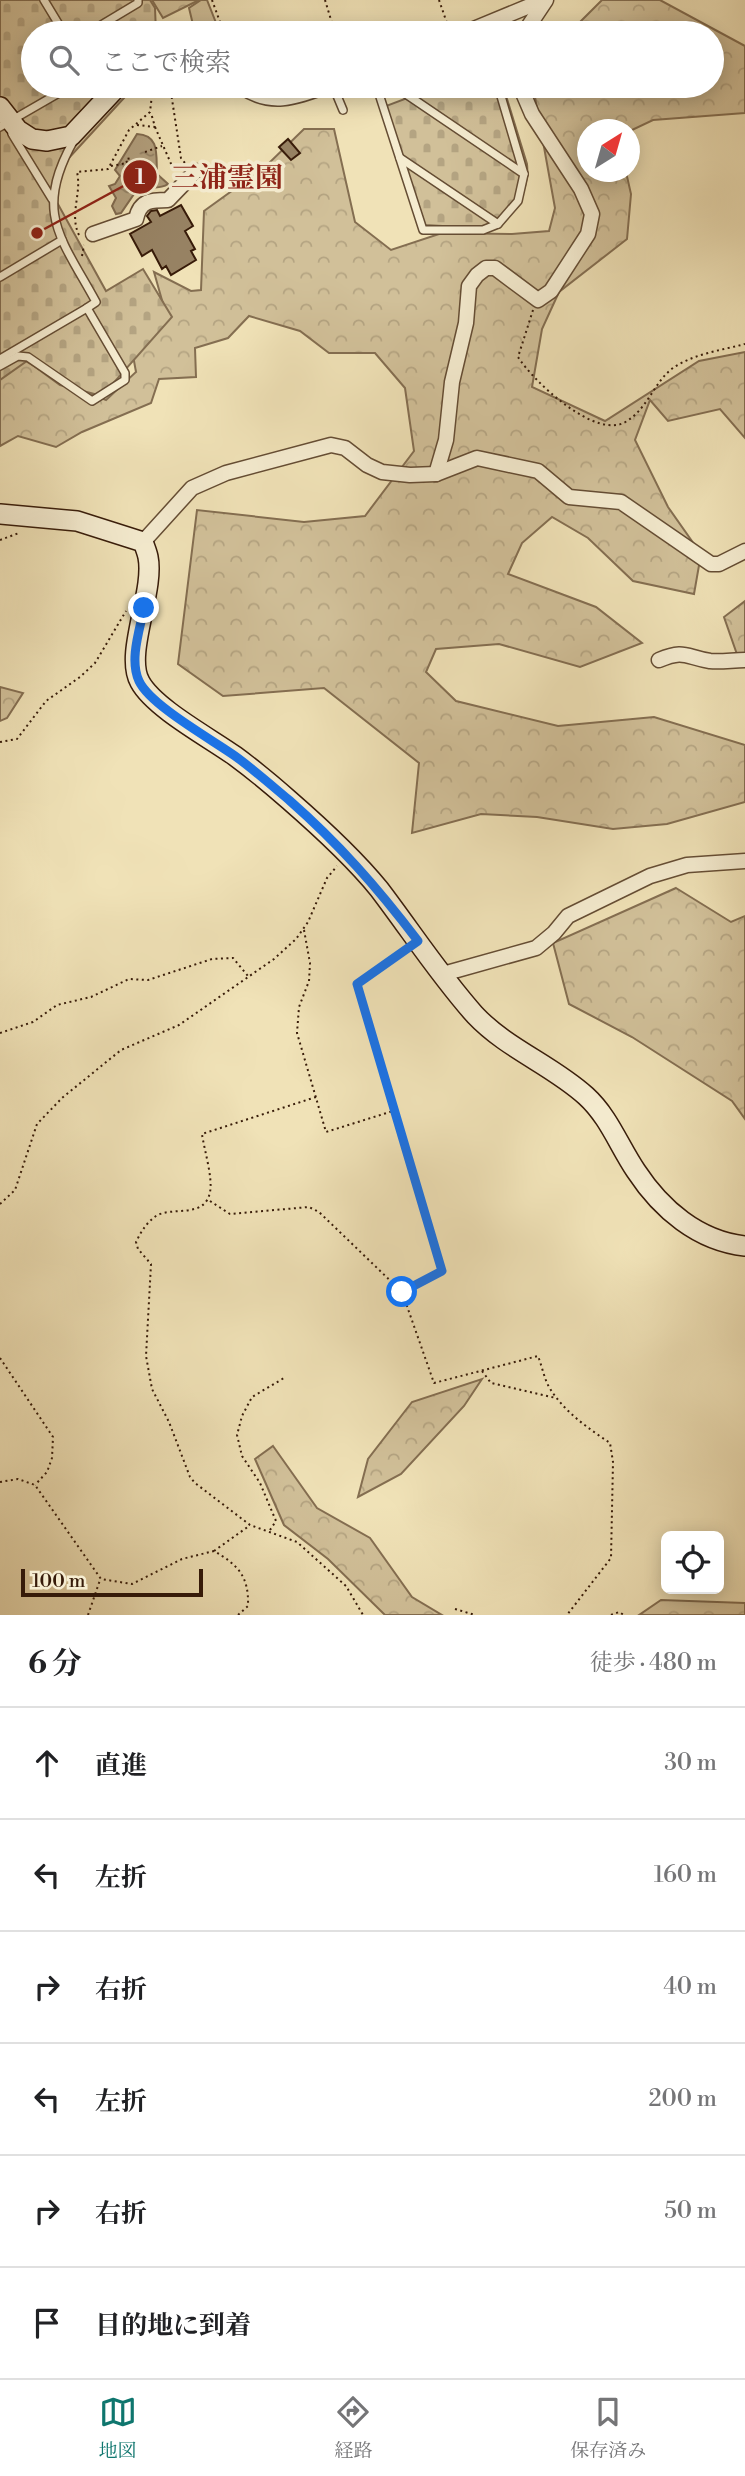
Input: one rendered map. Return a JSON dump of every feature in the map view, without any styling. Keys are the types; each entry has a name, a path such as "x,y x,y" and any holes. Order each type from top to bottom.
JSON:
{"street":[{"path":"493,21 545,0"},
{"path":"532,21 545,0"},
{"path":"4,120 32,139 47,141 71,135 107,98"},
{"path":"267,98 286,98"},
{"path":"436,474 446,440 452,382 466,323 469,286 486,268 495,268 538,300 551,291 588,234 592,214 581,189 532,114 525,98"},
{"path":"88,239 136,219 139,208 149,200 168,200 193,165"},
{"path":"143,542 192,488 226,473 331,445 345,448 382,472 436,474 477,457 538,471 569,497 621,502 710,564 719,564 745,551"},
{"path":"0,514 77,521 143,542"},
{"path":"143,542 149,558 135,661 138,680 149,696 238,759 289,800 346,854 377,887 488,1028 542,1063 588,1098 609,1124 636,1172 674,1214 694,1231 745,1247"},
{"path":"659,660 684,653 706,660 745,660"},
{"path":"443,974 536,948 554,933 568,916 650,876 687,866 745,862"}],"lane":[{"path":"44,0 57,21"},
{"path":"108,21 138,3 138,0"},
{"path":"47,98 4,120 52,199"},
{"path":"338,98 343,110"},
{"path":"380,98 423,230 483,230 498,224 518,201 524,174 502,98"},
{"path":"412,98 524,174"},
{"path":"1,363 96,302 62,240 54,217 52,199 58,171 82,126"},
{"path":"400,157 498,224"},
{"path":"0,277 62,240"},
{"path":"1,363 18,356 28,357 92,401 124,383 125,373 86,308"}],"path":[{"path":"212,0 220,21"},
{"path":"325,0 331,21"},
{"path":"439,0 447,21"},
{"path":"152,98 150,112 155,127 172,166 176,168 187,165 181,158 172,98"},
{"path":"74,261 83,255 88,239 76,228 74,211 80,186 77,172 108,169 129,130 150,112"},
{"path":"137,125 155,127"},
{"path":"145,152 163,146"},
{"path":"110,166 127,163 126,159 132,158"},
{"path":"181,158 193,165"},
{"path":"538,300 518,357 526,371 549,392 584,417 601,424 620,425 628,421 645,405 671,370 683,362 745,344"},
{"path":"0,742 17,739 46,701 95,663 127,610"},
{"path":"0,1204 15,1190 37,1124 62,1098 121,1050 179,1025 274,959 303,929 327,878 346,854"},
{"path":"303,929 310,963 309,981 299,1007 297,1033 326,1132 395,1111"},
{"path":"402,1292 442,1271 357,984 418,941"},
{"path":"0,1033 33,1022 57,1005 91,997 129,979 148,980 212,959 233,958 248,977"},
{"path":"316,1097 202,1133 211,1190 208,1200 189,1212 169,1210 155,1217 144,1228 136,1242 138,1249 151,1264 146,1356 152,1389 195,1483 250,1525 297,1542 346,1586 363,1615"},
{"path":"208,1200 230,1214 309,1208 319,1212 402,1292 435,1382 538,1356 548,1386 579,1421 610,1443 613,1462 611,1558 567,1615"},
{"path":"0,1358 53,1437 52,1458 47,1472 35,1485"},
{"path":"482,1370 491,1383 557,1398"},
{"path":"270,1531 276,1521 260,1483 242,1456 237,1435 251,1397 284,1378"},
{"path":"0,1482 18,1479 35,1485 101,1579 132,1584 182,1559 214,1551 250,1525"},
{"path":"214,1551 234,1563 248,1588 248,1605 238,1615"},
{"path":"88,1615 101,1579"},
{"path":"455,1609 475,1615"},
{"path":"611,1615 619,1612 624,1615"}],"green space":[{"path":"0,0 150,0 155,8 156,21 21,21 21,98 124,98 67,160 54,197 106,291 143,269 172,317 102,396 60,385 27,361 0,380"},
{"path":"152,0 199,0 163,18"},
{"path":"201,0 207,0 215,21 192,21 189,8"},
{"path":"602,0 660,0 699,21 581,21"},
{"path":"724,35 745,46 745,113 653,120 640,126 640,119 577,119 577,182 628,182 631,194 627,239 559,292 542,329 532,387 605,421 699,361 745,352 745,438 720,409 668,421 650,400 635,440 668,507 701,554 694,594 633,581 588,538 552,517 522,543 508,574 596,607 642,643 580,667 499,644 436,649 426,672 456,701 558,726 654,717 745,745 745,802 667,824 613,829 537,817 481,814 412,833 419,763 324,688 223,696 178,664 197,510 304,522 365,516 414,451 405,388 375,353 329,353 300,331 249,316 228,338 195,348 196,377 159,379 151,403 82,432 56,447 18,436 0,446 0,377 24,360 52,377 106,400 136,372 130,339 165,311 154,272 191,291 201,290 204,211 265,167 304,129 334,129 355,222 391,250 442,233 512,234 549,231 555,208 535,98 724,98"},
{"path":"407,98 507,98 527,164 527,174 519,200 495,229 425,225 386,106"},
{"path":"745,601 745,664 740,663 724,617"},
{"path":"0,687 23,693 7,718 0,721"},
{"path":"676,888 731,922 745,916 745,1119 732,1101 632,1037 569,1004 553,943"},
{"path":"482,1379 464,1406 401,1474 358,1497 368,1459 412,1402"},
{"path":"273,1446 317,1508 370,1538 412,1597 442,1615 385,1615 328,1559 284,1525 255,1459"},
{"path":"661,1600 745,1603 745,1615 639,1615"}],"water":[{"path":"137,134 150,138 153,142 157,174 168,184 140,189 136,187 121,213 116,214 112,206 116,198 109,186 115,184 120,176 115,170"}],"building":[{"path":"288,139 300,153 291,160 279,147"},
{"path":"181,205 193,226 185,231 195,249 191,251 196,260 171,275 166,266 162,269 152,250 142,256 130,234 151,222 147,216 151,211 157,210 160,216"}],"place":[{"name":"三浦霊園","path":"37,233"}],"route":[{"path":"144,608 135,661 138,680 149,696 238,759 289,800 377,887 418,941 357,984 442,1271 402,1292"}]}
